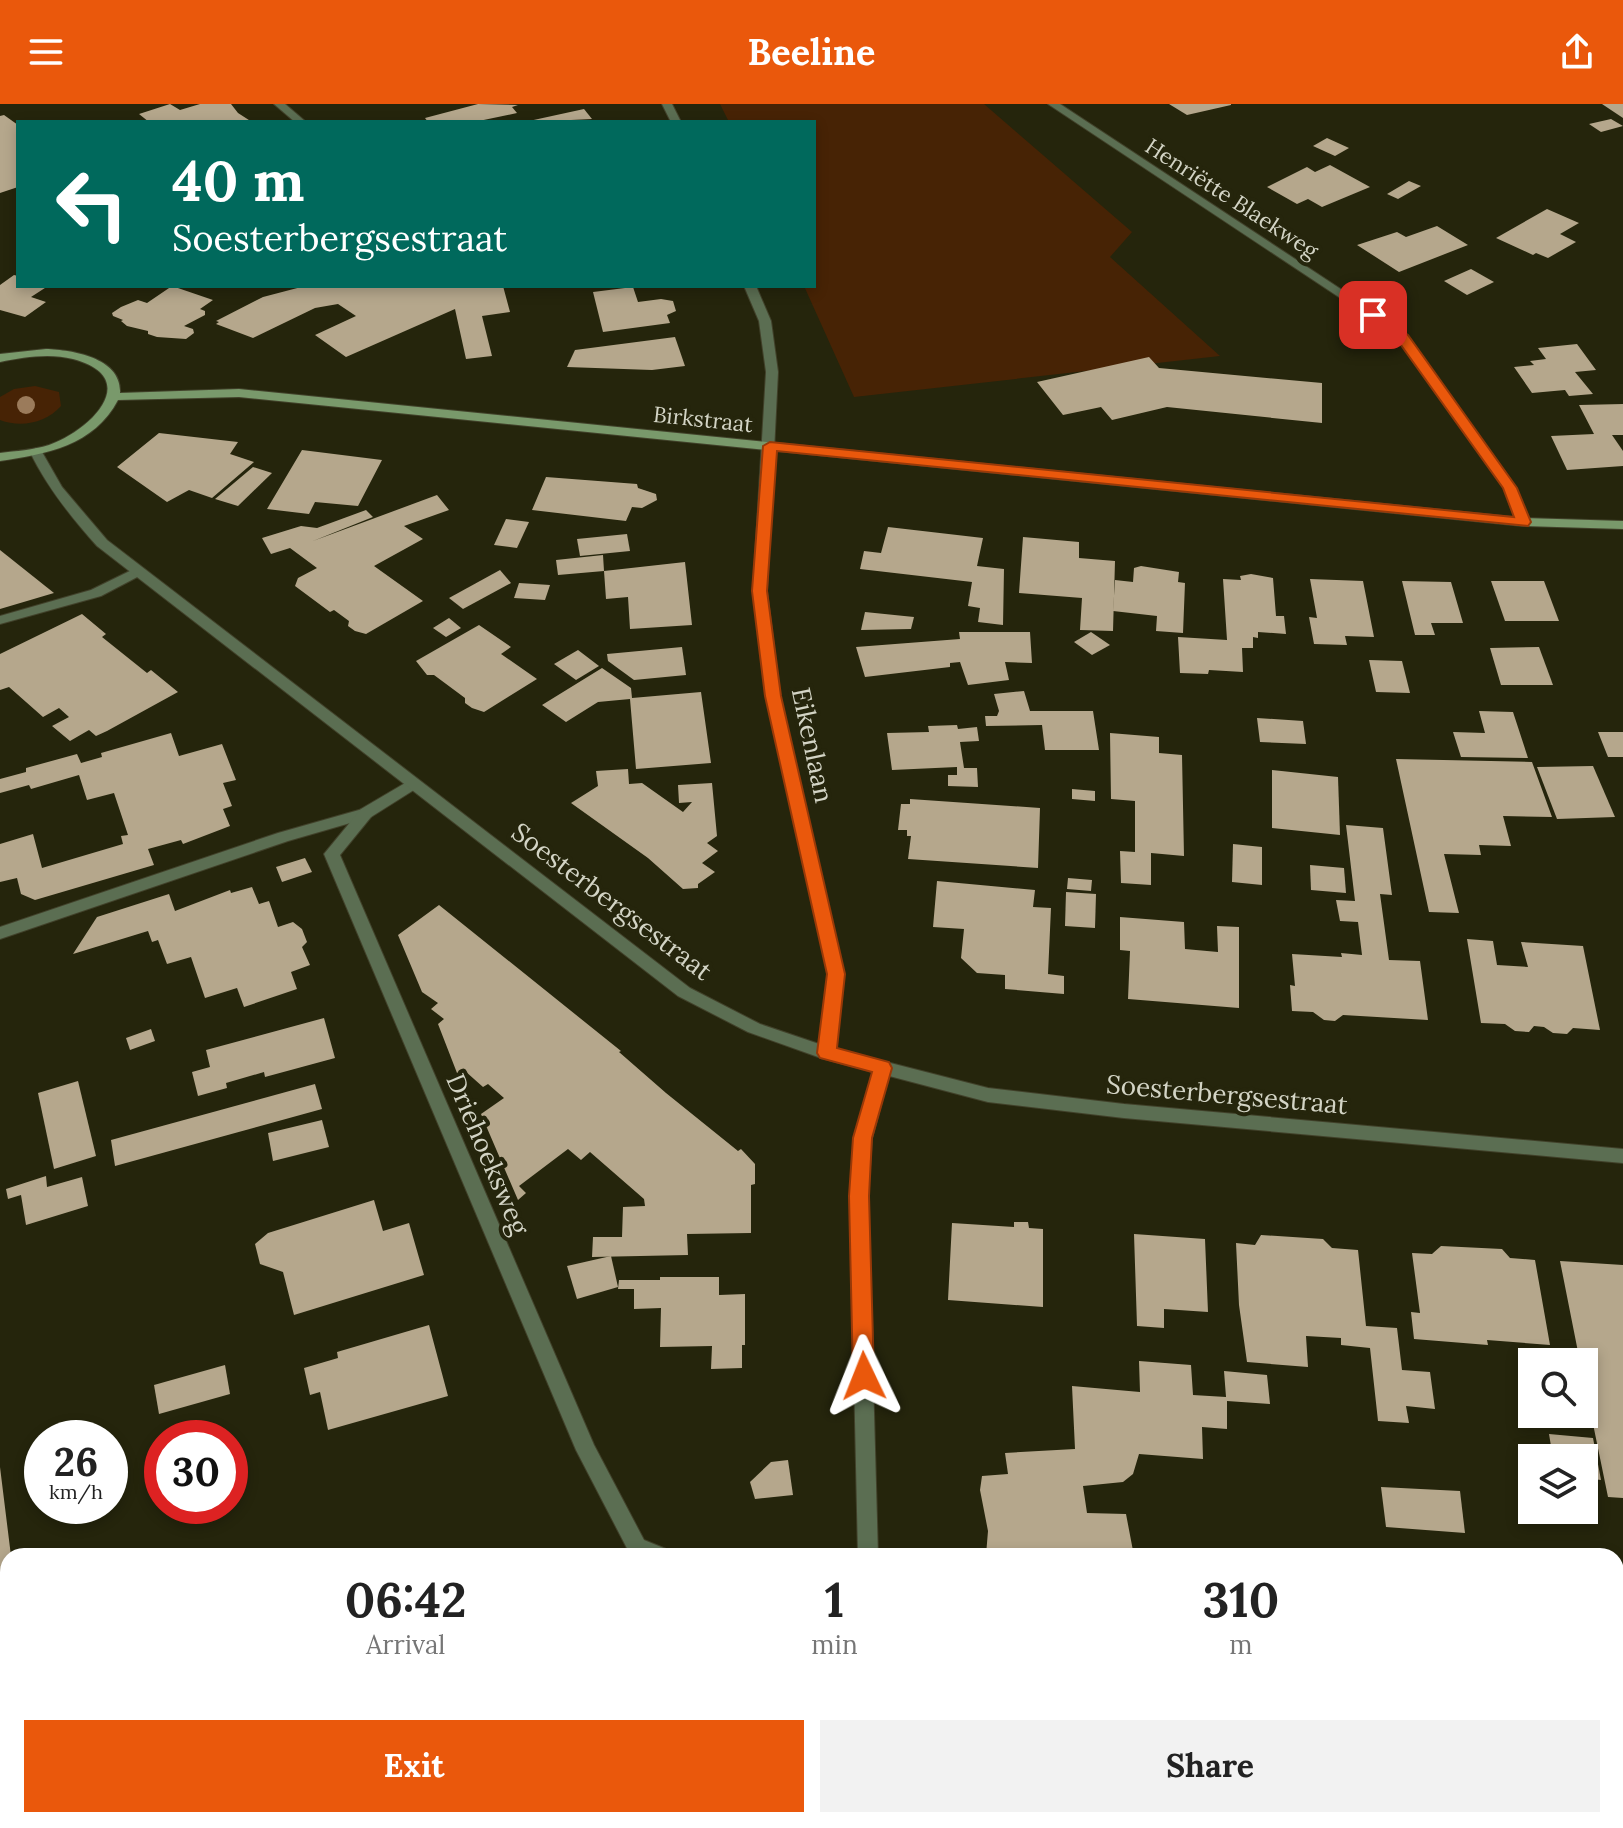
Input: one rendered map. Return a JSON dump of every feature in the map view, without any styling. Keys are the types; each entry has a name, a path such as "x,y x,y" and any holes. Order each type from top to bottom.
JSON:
{"main road":[{"path":"0,358 49,352 74,355 95,363 109,374 115,388 113,404 101,419 82,434 36,452 0,457"},
{"name":"Birkstraat","path":"113,397 239,393 1523,522 1623,525"}],"street":[{"path":"279,104 299,120"},
{"name":"Henriëtte Blaekweg","path":"1053,104 1373,315 1403,338 1510,488 1523,522"},
{"name":"Eikenlaan","path":"751,288 765,321 772,372 760,591 773,696 836,974 827,1053"},
{"name":"Soesterbergsestraat","path":"36,452 78,517 102,543 684,992 754,1028 827,1053 1003,1097 1124,1111 1623,1156"},
{"path":"0,620 96,593 138,571"},
{"name":"Driehoeksweg","path":"412,784 366,813 332,854 586,1450 639,1548"},
{"path":"0,933 283,837 366,813"},
{"path":"868,1548 859,1196 863,1138 883,1068"}],"shaded area":[{"path":"720,104 984,104 1132,232 1110,257 1220,356 854,397 805,288 816,288 816,120 728,120"},
{"path":"35,386 59,392 61,406 33,422 16,424 0,420 0,397 14,389"}],"building":[{"path":"170,104 180,110 200,104 231,104 249,120 146,120 139,114"},
{"path":"478,104 518,105 512,107 517,113 484,120 425,118"},
{"path":"1169,104 1231,104 1231,105 1187,115"},
{"path":"1602,104 1623,104 1623,118"},
{"path":"584,109 592,119 571,120 534,120"},
{"path":"4,115 16,124 16,188 0,193 0,116"},
{"path":"1611,119 1623,126 1601,132 1589,124"},
{"path":"1327,138 1349,148 1335,156 1313,146"},
{"path":"1330,165 1370,187 1322,207 1308,199 1297,204 1267,187 1307,167 1315,172"},
{"path":"1409,181 1421,186 1398,199 1387,194"},
{"path":"1547,209 1579,223 1560,234 1576,242 1548,258 1536,253 1533,255 1496,238"},
{"path":"1437,226 1468,245 1399,272 1357,245 1397,232 1406,237"},
{"path":"1471,269 1494,282 1467,295 1444,281"},
{"path":"16,276 16,288 45,288 31,297 46,302 25,317 0,310 0,285"},
{"path":"169,288 213,300 200,309 205,311 205,315 184,326 193,329 194,333 186,339 148,334 148,331 127,326 112,313 138,300 147,303"},
{"path":"297,288 504,288 510,312 482,316 492,356 466,359 455,309 346,357 315,335 356,316 338,304 315,308 253,338 216,324 219,322 216,321 263,297"},
{"path":"633,288 638,302 673,301 676,311 667,315 670,323 603,332 593,292"},
{"path":"675,337 685,366 652,370 567,367 575,350"},
{"path":"1577,344 1596,370 1575,372 1593,394 1569,396 1565,390 1532,393 1514,367 1534,365 1530,361 1546,359 1538,348"},
{"path":"1149,357 1159,368 1322,383 1322,423 1167,407 1112,420 1101,407 1063,415 1037,382"},
{"path":"1623,404 1623,435 1612,435 1623,451 1623,466 1567,470 1551,436 1594,434 1579,405"},
{"path":"159,433 238,442 230,454 254,462 212,498 189,490 167,502 117,467"},
{"path":"302,450 382,460 358,506 315,502 309,514 267,509"},
{"path":"253,467 272,473 238,506 215,499"},
{"path":"546,477 637,484 638,488 656,494 657,500 642,508 632,507 626,521 532,510"},
{"path":"437,495 449,510 404,526 423,539 374,566 423,601 366,634 355,631 348,626 349,621 334,610 330,612 295,586 298,578 317,568 290,548 271,554 262,538 301,526 317,528 366,510 373,517 313,541"},
{"path":"506,519 529,522 517,548 494,545"},
{"path":"888,527 983,538 977,566 1004,569 1003,625 978,622 980,608 968,606 972,582 860,569 864,551 881,553"},
{"path":"627,534 630,551 580,556 577,539"},
{"path":"1023,537 1079,542 1079,558 1115,561 1113,631 1080,630 1082,598 1019,593"},
{"path":"0,550 54,593 0,609"},
{"path":"603,555 604,571 558,575 556,560"},
{"path":"685,562 692,625 630,629 628,597 606,599 604,571"},
{"path":"1141,566 1179,572 1178,582 1185,583 1183,633 1156,631 1157,616 1113,611 1115,580 1133,582 1134,568"},
{"path":"500,570 511,583 463,609 449,598"},
{"path":"1251,574 1273,578 1276,616 1284,616 1286,634 1258,632 1258,638 1253,637 1253,648 1242,648 1243,672 1209,670 1208,674 1180,673 1178,637 1227,640 1223,579 1241,580 1240,576"},
{"path":"1310,579 1363,581 1374,637 1345,636 1347,645 1314,644 1309,617 1317,618"},
{"path":"1402,581 1451,582 1463,623 1431,623 1435,635 1415,635"},
{"path":"1491,581 1544,581 1559,621 1505,621"},
{"path":"519,583 550,585 545,600 514,598"},
{"path":"865,612 914,617 911,629 861,630"},
{"path":"82,614 106,634 102,637 147,673 151,670 178,692 96,736 89,730 70,741 52,726 69,717 59,708 43,717 9,687 0,690 0,654"},
{"path":"449,618 461,628 446,637 433,628"},
{"path":"479,625 511,647 501,654 537,679 484,712 465,703 465,698 434,675 427,675 416,661"},
{"path":"959,632 1030,632 1032,663 1005,662 1009,680 968,685 960,662 950,663 950,667 865,677 856,647 960,639"},
{"path":"1091,632 1110,645 1092,655 1074,642"},
{"path":"682,647 686,675 634,680 608,661 607,654"},
{"path":"1539,647 1553,685 1501,685 1490,648"},
{"path":"578,650 599,666 576,680 554,664"},
{"path":"1369,660 1402,661 1410,693 1376,692"},
{"path":"602,668 631,688 632,698 701,692 711,763 636,769 630,699 598,702 566,722 542,705"},
{"path":"1024,691 1030,711 1093,711 1099,750 1045,750 1042,725 986,726 985,716 997,716 999,711 994,694"},
{"path":"1479,711 1513,712 1528,758 1461,757 1453,732 1485,733"},
{"path":"1257,718 1303,721 1306,744 1260,742"},
{"path":"957,725 958,729 977,727 979,741 960,742 964,768 977,768 978,787 948,786 948,775 957,775 957,767 892,770 887,733 929,732 928,726"},
{"path":"1598,732 1623,732 1623,757 1608,757"},
{"path":"171,733 179,756 222,744 236,780 223,783 232,806 223,809 230,826 183,844 181,840 148,849 154,865 35,900 21,894 17,878 0,882 0,844 33,834 42,868 123,844 121,836 128,835 114,793 87,800 79,775 31,789 29,785 0,793 0,779 26,772 26,768 77,754 81,763 102,757 101,753"},
{"path":"1110,733 1159,737 1159,753 1182,755 1184,856 1151,853 1151,885 1121,883 1120,851 1135,852 1135,801 1111,799"},
{"path":"1396,759 1532,762 1552,817 1503,816 1511,846 1479,845 1481,855 1444,854 1459,913 1429,912"},
{"path":"1593,766 1615,817 1557,819 1537,767"},
{"path":"628,769 629,784 642,783 683,812 692,802 679,803 678,785 712,783 717,836 707,843 718,851 702,863 715,872 698,884 698,888 683,889 648,858 571,803 598,786 596,771"},
{"path":"1272,770 1338,777 1340,835 1272,828"},
{"path":"1072,789 1095,791 1095,801 1072,799"},
{"path":"910,799 1040,808 1038,868 908,859 911,836 907,836 907,830 898,830 901,804 910,804"},
{"path":"1346,825 1383,828 1392,895 1380,894 1389,960 1420,961 1428,1020 1343,1015 1335,1021 1324,1020 1313,1012 1292,1011 1290,985 1295,986 1292,954 1362,955 1358,922 1340,921 1336,900 1355,901"},
{"path":"1233,844 1262,847 1262,885 1232,882"},
{"path":"305,858 312,872 282,882 276,867"},
{"path":"1310,865 1344,868 1346,893 1311,890"},
{"path":"1068,878 1092,880 1091,891 1067,889"},
{"path":"937,881 1035,890 1033,907 1051,908 1048,974 1064,976 1064,994 1005,989 1005,975 977,973 961,958 964,929 933,927"},
{"path":"252,887 259,904 269,901 278,927 293,922 302,929 307,942 302,947 310,965 291,972 297,989 244,1007 237,988 205,998 191,957 167,964 158,940 152,942 148,931 73,954 97,917 169,894 175,911 230,890 231,893"},
{"path":"1066,892 1096,894 1095,928 1065,926"},
{"path":"439,905 621,1051 666,1093 738,1151 741,1149 755,1164 755,1184 751,1185 751,1233 687,1234 688,1255 592,1257 593,1237 622,1237 623,1207 645,1206 644,1199 590,1152 581,1160 568,1149 519,1186 526,1193 518,1200 481,1114 504,1098 488,1084 483,1087 465,1071 457,1073 438,1024 444,1019 431,1009 438,1003 422,992 398,935"},
{"path":"1120,917 1184,922 1185,949 1218,952 1217,926 1239,927 1239,1008 1128,999 1130,951 1120,950"},
{"path":"1467,939 1493,941 1497,965 1528,967 1521,942 1583,946 1600,1030 1573,1028 1567,1034 1534,1026 1529,1032 1515,1031 1505,1024 1481,1023"},
{"path":"324,1018 335,1058 265,1077 264,1072 226,1083 227,1088 198,1096 192,1072 210,1067 206,1050"},
{"path":"151,1029 155,1041 130,1050 126,1038"},
{"path":"78,1081 96,1156 54,1169 38,1093"},
{"path":"315,1084 322,1109 115,1166 111,1140"},
{"path":"322,1120 329,1147 273,1161 268,1133"},
{"path":"46,1176 47,1187 82,1177 88,1206 26,1225 21,1195 8,1199 6,1189"},
{"path":"374,1200 383,1231 409,1223 424,1275 294,1315 283,1272 260,1264 255,1244 268,1233"},
{"path":"1014,1222 1028,1222 1029,1228 1043,1229 1043,1307 948,1300 952,1223 1014,1227"},
{"path":"1134,1234 1205,1239 1208,1312 1164,1309 1164,1328 1137,1326"},
{"path":"1261,1235 1323,1239 1332,1248 1358,1250 1366,1326 1397,1328 1402,1370 1430,1372 1435,1409 1406,1406 1409,1423 1378,1421 1370,1348 1341,1345 1341,1338 1306,1336 1308,1367 1247,1362 1239,1305 1236,1243 1255,1245"},
{"path":"1441,1246 1502,1249 1510,1258 1535,1260 1550,1345 1487,1340 1488,1345 1414,1339 1411,1312 1420,1313 1412,1253 1432,1254"},
{"path":"611,1256 618,1287 577,1299 567,1266"},
{"path":"1560,1261 1623,1265 1623,1498 1608,1497 1594,1428 1598,1428 1598,1348 1577,1348"},
{"path":"660,1277 719,1277 719,1295 745,1294 742,1368 711,1369 712,1346 660,1347 661,1308 634,1309 634,1289 618,1289 619,1280 660,1280"},
{"path":"429,1325 448,1396 328,1430 320,1392 310,1395 304,1368 338,1358 337,1352"},
{"path":"1139,1361 1191,1365 1193,1395 1226,1397 1224,1371 1267,1375 1270,1404 1227,1401 1227,1429 1202,1427 1203,1459 1139,1454 1133,1474 1123,1482 1083,1486 1087,1513 1126,1514 1132,1548 987,1548 988,1531 980,1490 982,1476 1008,1474 1005,1453 1075,1449 1072,1386 1140,1392"},
{"path":"225,1365 230,1394 159,1414 154,1385"},
{"path":"1549,1434 1593,1438 1594,1444 1551,1444"},
{"path":"788,1460 793,1495 755,1499 750,1482 771,1462"},
{"path":"0,1467 10,1548 0,1548"},
{"path":"1381,1487 1460,1491 1465,1533 1386,1527"}],"route":[{"path":"864,1376 859,1196 863,1138 883,1068 827,1053 836,974 773,696 760,591 770,446 1523,522 1510,488 1403,338 1373,315"}]}
